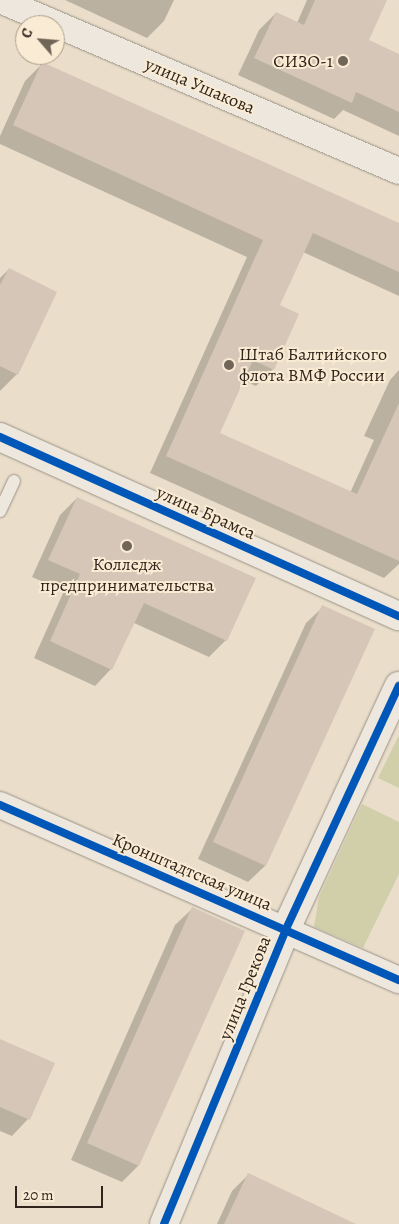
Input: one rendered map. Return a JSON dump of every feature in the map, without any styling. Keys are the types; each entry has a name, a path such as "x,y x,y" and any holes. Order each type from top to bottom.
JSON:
{"street":[{"name":"улица Ушакова","path":"0,0 399,171"},
{"name":"улица Брамса","path":"0,437 399,616"},
{"name":"улица Грекова","path":"164,1224 286,929 399,686"},
{"name":"Кронштадтская улица","path":"0,805 399,980"}],"lane":[{"path":"0,511 14,481"}],"shaded area":[{"path":"399,735 399,788 378,778"},
{"path":"362,804 399,822 399,874 363,948 314,927 319,897"}],"building":[{"path":"315,0 387,0 369,40 399,54 399,112 356,92 352,103 254,58 276,12 304,25"},
{"path":"41,65 49,65 399,223 399,272 313,233 280,305 299,314 274,370 253,360 220,433 357,494 399,403 399,561 166,456 263,240 13,125"},
{"path":"9,268 57,292 18,375 0,366 0,285"},
{"name":"Колледж предпринимательства","path":"77,497 256,578 227,641 144,603 112,670 50,641 80,574 48,560"},
{"path":"322,605 375,629 266,866 213,842"},
{"path":"192,907 245,931 139,1166 87,1143"},
{"path":"0,1039 55,1063 30,1120 0,1107"},
{"path":"248,1173 356,1224 224,1224"}],"cycle path":[{"path":"0,437 399,616"},
{"path":"164,1224 286,929 399,686"},
{"path":"0,805 399,980"}],"place":[{"name":"СИЗО-1","path":"343,61"},
{"name":"Штаб Балтийского флота ВМФ России","path":"229,365"},
{"name":"Колледж предпринимательства","path":"127,546"}]}
